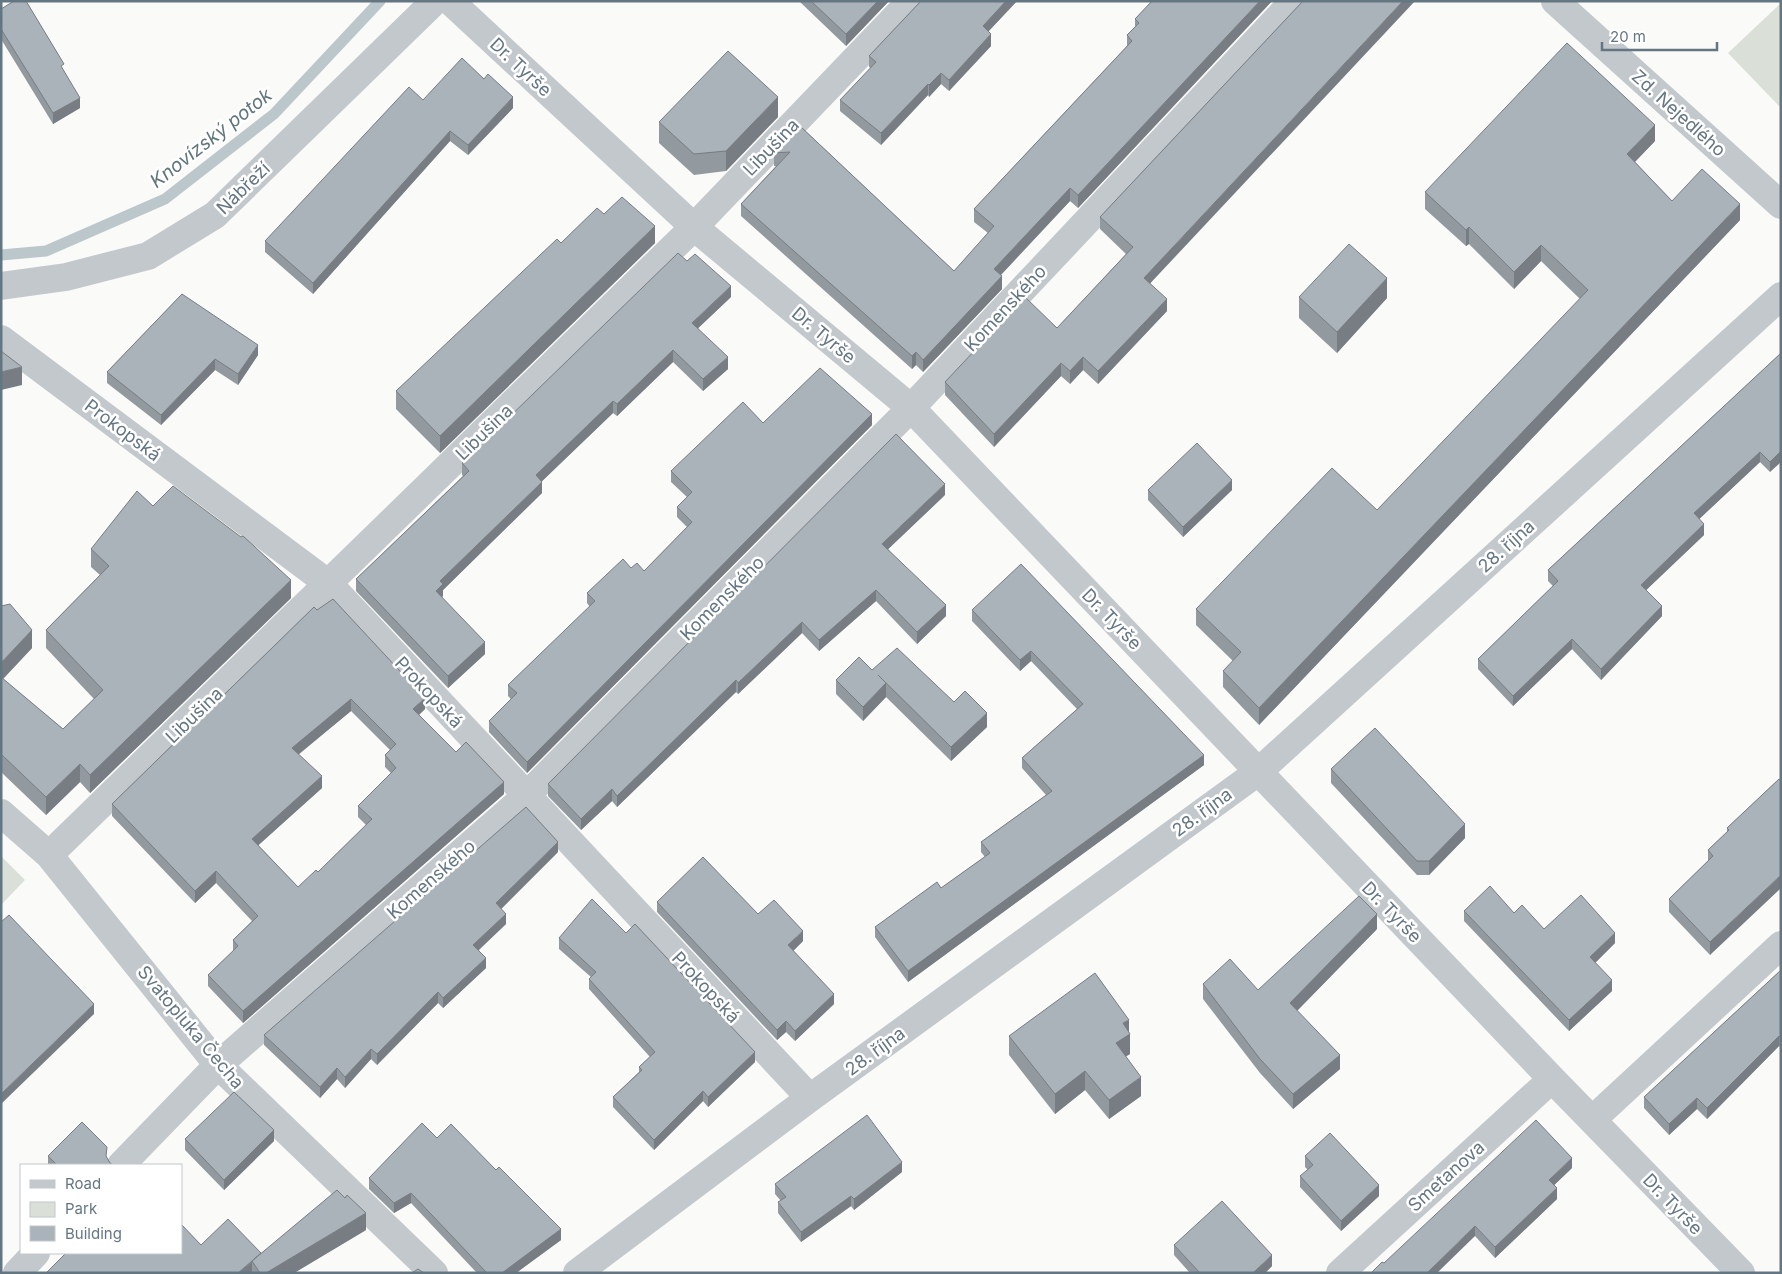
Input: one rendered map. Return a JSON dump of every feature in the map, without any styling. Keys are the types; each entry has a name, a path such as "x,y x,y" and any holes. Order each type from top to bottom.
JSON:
{"street":[{"name":"Nábřeží","path":"1,286 66,277 148,256 215,215 435,1"},
{"name":"Dr. Tyrše","path":"450,1 694,227 911,408 1552,1079 1741,1273"},
{"name":"Libušina","path":"49,854 329,584 694,227 911,1"},
{"name":"Komenského","path":"122,1164 218,1065 526,796 911,408 1294,1"},
{"name":"Zd. Nejedlého","path":"1556,1 1781,205"},
{"name":"28. října","path":"577,1273 810,1098 1258,772 1781,296"},
{"name":"Prokopská","path":"1,338 329,584 810,1098"},
{"name":"Svatopluka Čecha","path":"1,813 49,854 218,1065 434,1273"},
{"path":"1592,1120 1781,945"},
{"name":"Smetanova","path":"1340,1273 1552,1079"},
{"path":"16,1273 35,1254"}],"green space":[{"path":"1781,3 1781,108 1728,53"},
{"path":"1,856 25,880 1,905"}],"building":[{"path":"14,1 26,1 64,64 61,66 80,98 53,113 1,29 1,9"},
{"path":"811,1 878,1 846,34"},
{"path":"921,1 1006,1 983,26 991,34 949,80 941,73 881,133 840,100 876,62 869,56"},
{"path":"1152,1 1260,1 1078,195 1070,188 994,269 1002,276 923,360 916,352 912,356 741,204 790,152 774,153 800,126 954,271 994,226 974,209 1132,41 1127,35 1139,23 1135,19"},
{"path":"1303,1 1403,1 1144,278 1167,299 1098,371 1083,357 1070,371 1061,363 994,434 945,382 1025,297 1057,328 1133,247 1100,217"},
{"path":"1567,43 1655,125 1627,154 1672,201 1702,169 1740,204 1259,708 1223,671 1241,652 1196,609 1332,468 1377,510 1588,290 1541,245 1514,272 1469,227 1466,230 1425,192"},
{"path":"728,51 778,97 726,151 694,154 659,122"},
{"path":"462,58 484,79 488,74 513,97 468,145 450,131 313,283 265,241 409,87 423,100"},
{"path":"622,197 655,226 440,436 396,391 557,239 561,243 597,208 604,214"},
{"path":"1349,244 1387,278 1337,332 1299,297"},
{"path":"678,253 687,261 695,254 731,286 692,323 728,357 703,379 673,350 617,404 613,401 536,475 542,482 440,581 443,584 436,591 485,642 448,676 356,579 469,471 462,463"},
{"path":"182,294 258,345 238,374 215,359 161,415 107,372"},
{"path":"1,351 22,367 1,372"},
{"path":"1781,353 1781,451 1770,462 1760,452 1694,513 1704,524 1641,585 1662,606 1601,669 1572,639 1513,696 1478,659 1558,581 1548,570"},
{"path":"820,368 872,414 527,762 489,721 517,693 508,685 595,601 587,593 623,559 631,568 637,563 644,571 692,522 677,507 692,492 671,471 743,402 763,423"},
{"path":"896,434 945,484 882,544 946,605 917,632 876,590 819,640 802,622 738,683 736,680 617,796 612,789 581,819 548,784"},
{"path":"1197,443 1232,480 1183,527 1148,490"},
{"path":"173,486 241,537 243,536 291,580 90,775 80,764 46,797 1,754 1,677 63,729 103,690 46,630 109,566 91,549 137,491 153,506"},
{"path":"1021,564 1204,755 908,971 875,927 937,882 941,888 990,853 981,842 1052,791 1022,758 1083,704 1031,651 1020,660 972,610"},
{"path":"333,599 425,698 413,709 456,752 466,742 504,782 243,1011 208,975 238,946 233,940 258,916 216,871 195,891 112,804 314,607 317,610","holes":["351,699 396,744 385,755 396,768 358,806 372,819 318,872 316,870 298,887 252,839 322,776 292,748"]},
{"path":"10,604 32,630 1,663 1,606"},
{"path":"897,648 954,702 965,691 987,713 951,747 878,675 886,683 863,707 836,680 859,657 872,670"},
{"path":"1375,728 1465,824 1429,861 1417,861 1331,769"},
{"path":"1779,779 1781,780 1781,875 1710,942 1669,899 1713,856 1708,850 1729,830 1727,828"},
{"path":"526,807 558,842 496,903 506,914 473,945 486,958 443,998 438,992 377,1054 371,1049 345,1077 337,1068 320,1087 264,1035"},
{"path":"703,857 758,914 774,900 803,931 788,945 834,994 795,1031 786,1021 777,1030 657,902"},
{"path":"1490,886 1514,913 1522,905 1544,929 1581,895 1615,933 1590,957 1612,980 1569,1020 1464,911"},
{"path":"1359,896 1377,914 1290,1003 1340,1055 1293,1094 1260,1059 1203,984 1230,959 1258,990"},
{"path":"592,899 626,933 635,924 755,1052 708,1097 703,1091 654,1140 613,1097 642,1070 639,1067 655,1052 589,979 596,972 559,938"},
{"path":"9,915 94,1004 1,1094 1,922"},
{"path":"1781,970 1781,1038 1779,1036 1707,1108 1697,1098 1669,1124 1644,1097"},
{"path":"1095,973 1129,1020 1123,1023 1130,1034 1116,1043 1141,1077 1109,1100 1085,1071 1055,1094 1009,1036"},
{"path":"234,1092 274,1130 224,1180 185,1139"},
{"path":"867,1115 902,1162 854,1199 851,1196 801,1232 778,1202 786,1197 775,1184"},
{"path":"1536,1120 1572,1158 1549,1180 1557,1188 1495,1247 1475,1226 1427,1273 1371,1273 1382,1262 1384,1263"},
{"path":"82,1122 107,1147 106,1156 112,1164 56,1164 48,1156"},
{"path":"422,1123 437,1138 451,1124 496,1170 499,1167 561,1229 502,1273 487,1273 411,1193 394,1203 369,1178"},
{"path":"1330,1133 1379,1185 1341,1221 1300,1176 1313,1165 1305,1156"},
{"path":"337,1190 345,1198 347,1195 366,1213 266,1273 260,1273 252,1261"},
{"path":"1222,1201 1272,1255 1253,1273 1200,1273 1174,1245"},
{"path":"228,1219 261,1253 238,1273 46,1273 65,1254 182,1254 182,1225 201,1245"},
{"path":"418,1269 424,1273 412,1273"}],"waterway":[{"name":"Knovízský potok","path":"1,255 46,251 165,199 274,114 380,1"}]}
